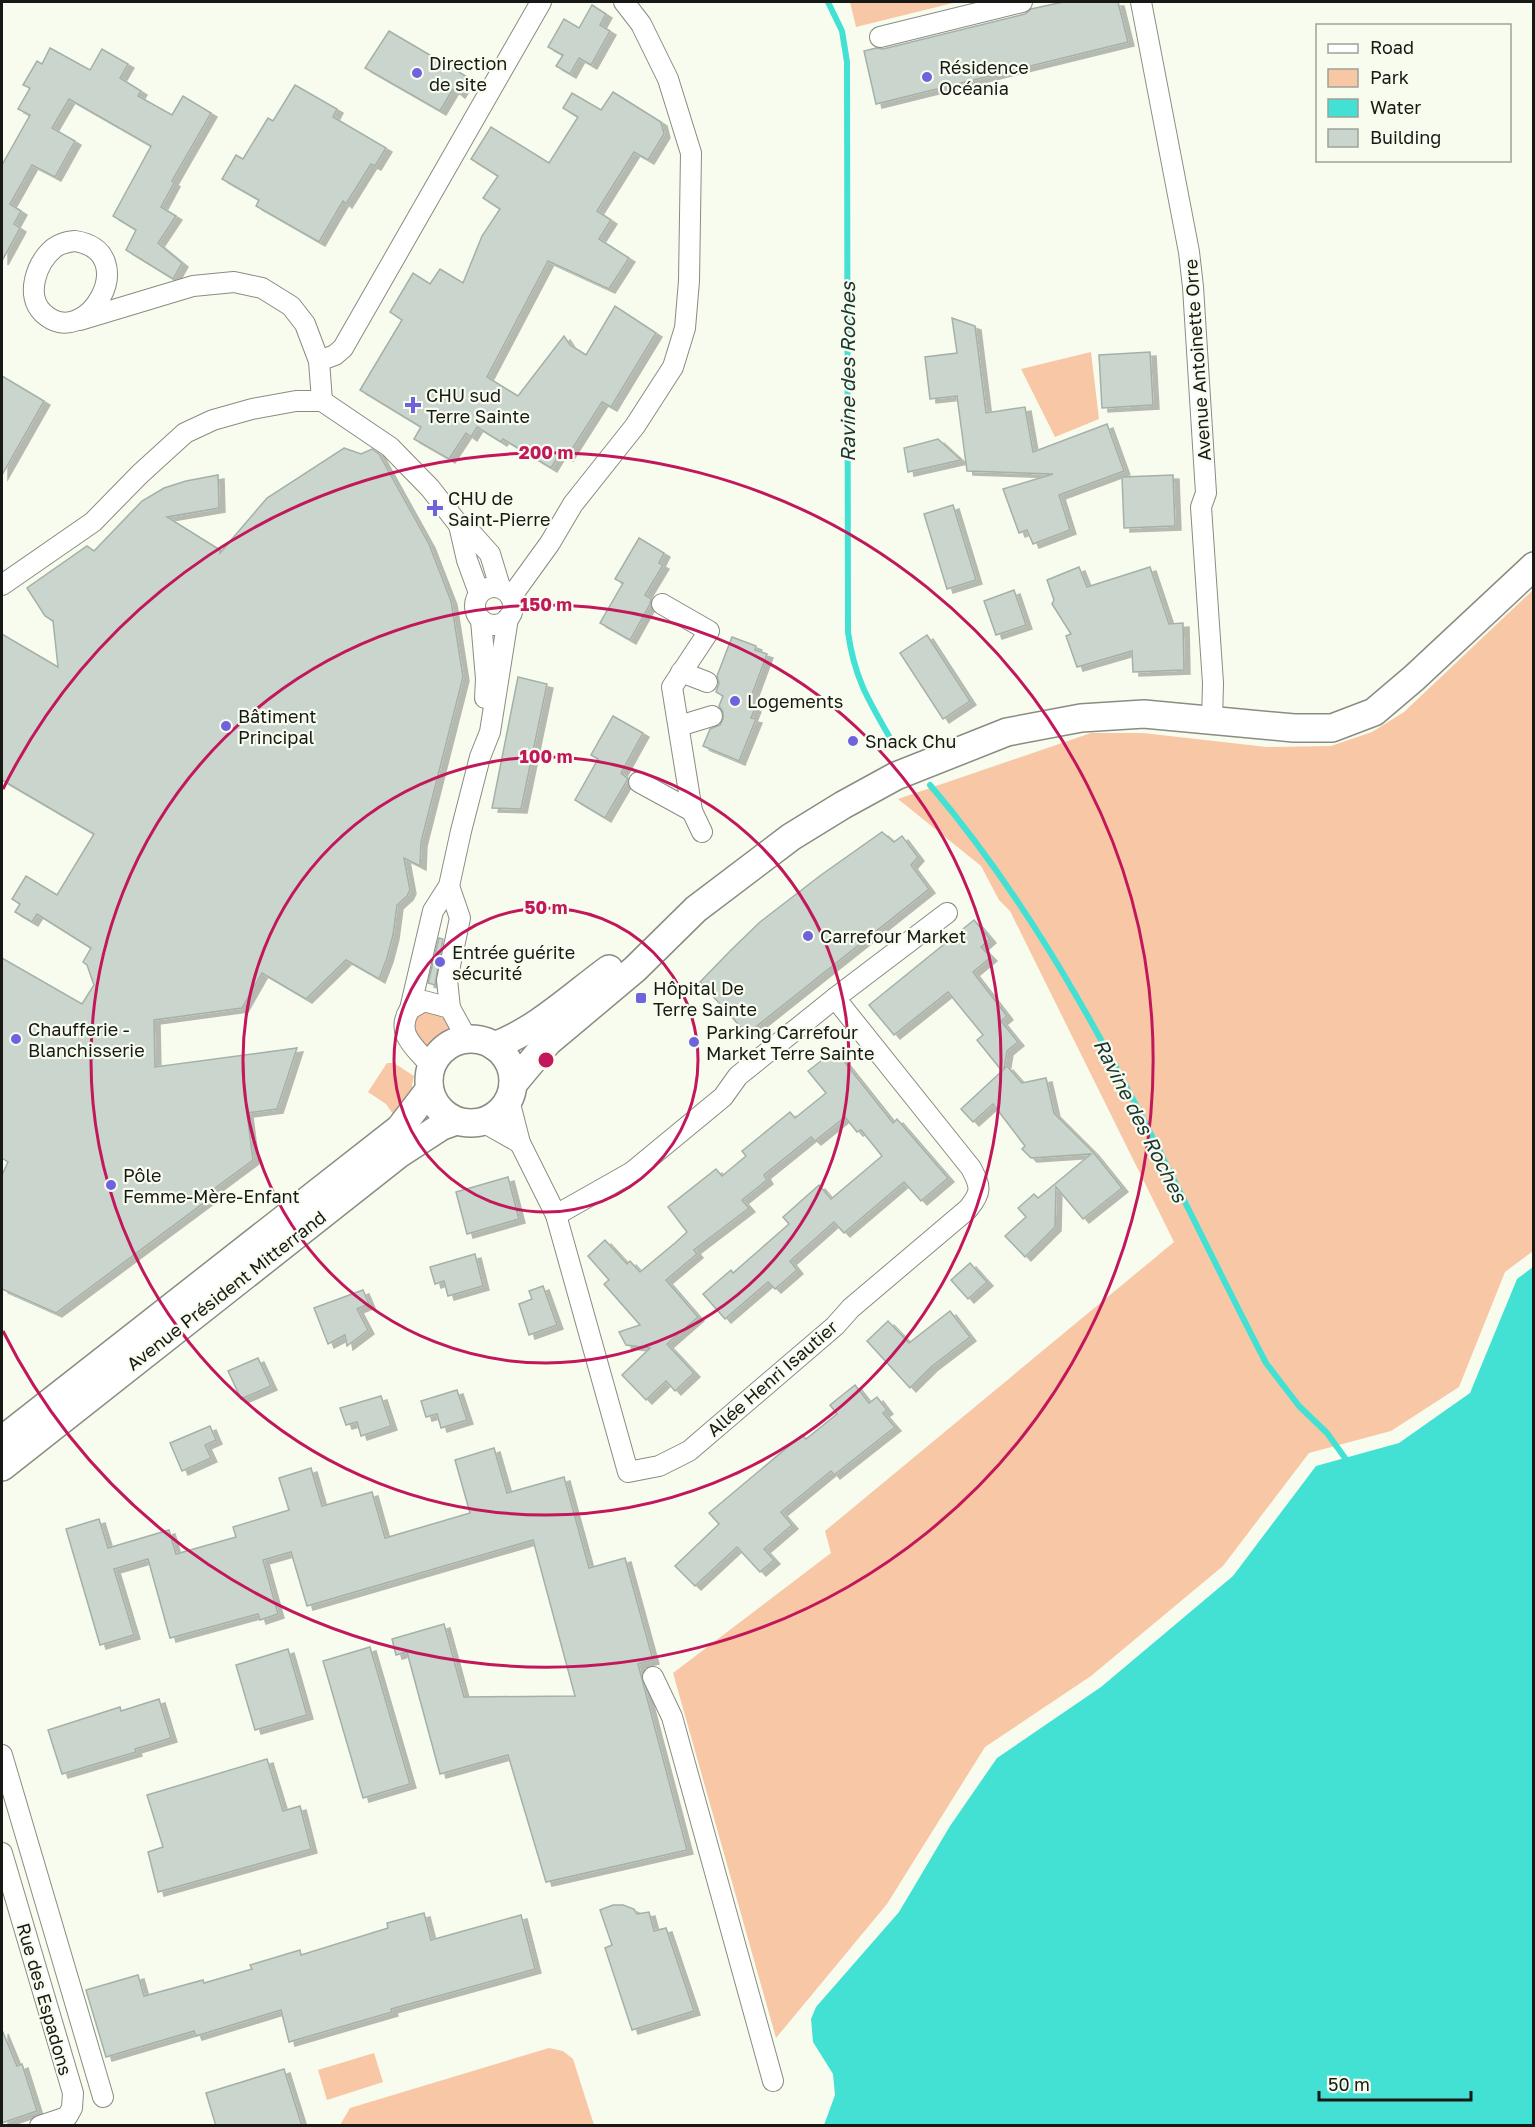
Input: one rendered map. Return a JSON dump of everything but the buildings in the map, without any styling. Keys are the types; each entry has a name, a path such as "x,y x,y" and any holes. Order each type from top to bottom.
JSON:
{"main road":[{"path":"494,1046 534,1026 662,929 696,909 791,837 896,776 1007,732 1081,717 1144,714 1212,722 1294,728 1332,728 1374,712 1414,678 1533,566"},
{"path":"511,1092 511,1069 505,1056 494,1046 468,1039 445,1047 437,1056 430,1078 438,1109 456,1121 474,1124 494,1117 502,1109 511,1092 548,1042 634,969 696,909"},
{"name":"Avenue Président Mitterrand","path":"2,1440 391,1135 399,1128 430,1078"},
{"name":"Avenue Président Mitterrand","path":"2,1467 399,1154 442,1126 456,1121"}],"street":[{"path":"319,361 335,355 344,348 541,2"},
{"path":"505,592 550,543 573,504 635,426 673,367 685,328 689,281 691,153 668,79 641,24 624,2"},
{"path":"880,37 1022,2"},
{"name":"Avenue Antoinette Orre","path":"1141,2 1193,279 1206,493 1201,507 1213,683 1212,722"},
{"path":"80,320 194,286 234,282 262,288 291,306 305,324 319,361 322,401"},
{"path":"2,585 93,522 140,474 185,433 213,420 252,408 296,401 322,401 390,447 430,488 459,525 473,535 490,555 505,592 513,604 508,618 490,732 480,757 449,886 433,911 410,1009 405,1017 406,1037 430,1078"},
{"path":"459,525 467,560 479,593 475,607 482,620 486,679 480,757"},
{"path":"479,593 492,587 505,592"},
{"path":"662,604 709,631 672,687 692,811 702,832"},
{"path":"482,620 495,625 508,618"},
{"path":"681,672 707,682"},
{"path":"679,726 712,716"},
{"path":"639,782 692,811"},
{"path":"449,886 460,918 447,980 450,1008 468,1039"},
{"path":"556,1215 632,1172 723,1097 738,1076 835,998 947,913"},
{"name":"Allée Henri Isautier","path":"511,1092 520,1143 556,1215 628,1472 659,1466 689,1451 835,1326 851,1308 968,1209 978,1197 979,1184 971,1168 835,998"},
{"path":"410,1009 423,1001 450,1008"},
{"path":"483,1122 520,1143"},
{"path":"653,1677 672,1718 773,2081"},
{"path":"2,1755 103,2097"},
{"name":"Rue des Espadons","path":"2,1853 73,2093 72,2108 67,2117 40,2126"}],"green space":[{"path":"850,2 957,2 856,27"},
{"path":"1091,352 1099,419 1055,437 1021,369"},
{"path":"1533,590 1533,1251 1505,1272 1459,1387 1391,1431 1309,1453 1223,1566 1091,1676 985,1747 887,1904 776,2038 673,1673 831,1553 825,1531 1174,1242 1010,911 999,900 981,866 898,799 1091,733 1143,733 1267,747 1331,746 1372,732 1404,712"},
{"path":"426,1010 439,1012 450,1028 429,1043 426,1048 414,1033 414,1025 419,1014"},
{"path":"387,1063 394,1063 414,1076 412,1085 414,1095 393,1114 386,1104 368,1092"},
{"path":"549,2048 563,2051 573,2059 594,2125 340,2125 350,2108"},
{"path":"374,2053 383,2082 327,2100 318,2070"}],"water":[{"path":"1533,1267 1533,2125 824,2125 835,2095 833,2074 813,2042 811,2019 816,2007 899,1912 950,1826 997,1758 1101,1687 1233,1576 1316,1466 1399,1443 1470,1393 1517,1279"}],"waterway":[{"name":"Ravine des Roches","path":"828,2 842,31 847,62 848,632 862,686 889,736"},
{"name":"Ravine des Roches","path":"930,785 982,851 1030,920 1073,991 1153,1138 1266,1363 1299,1406 1327,1433 1345,1458"}],"place":[{"name":"Direction de site","path":"417,73"},
{"name":"Résidence Océania","path":"927,77"},
{"name":"CHU sud Terre Sainte","path":"413,405"},
{"name":"CHU de Saint-Pierre","path":"435,508"},
{"name":"Logements","path":"735,701"},
{"name":"Bâtiment Principal","path":"226,726"},
{"name":"Snack Chu","path":"853,741"},
{"name":"Carrefour Market","path":"808,936"},
{"name":"Entrée guérite sécurité","path":"440,962"},
{"name":"Hôpital De Terre Sainte","path":"641,998"},
{"name":"Chaufferie - Blanchisserie","path":"16,1039"},
{"name":"Parking Carrefour Market Terre Sainte","path":"694,1042"},
{"name":"Pôle Femme-Mère-Enfant","path":"111,1185"}]}
